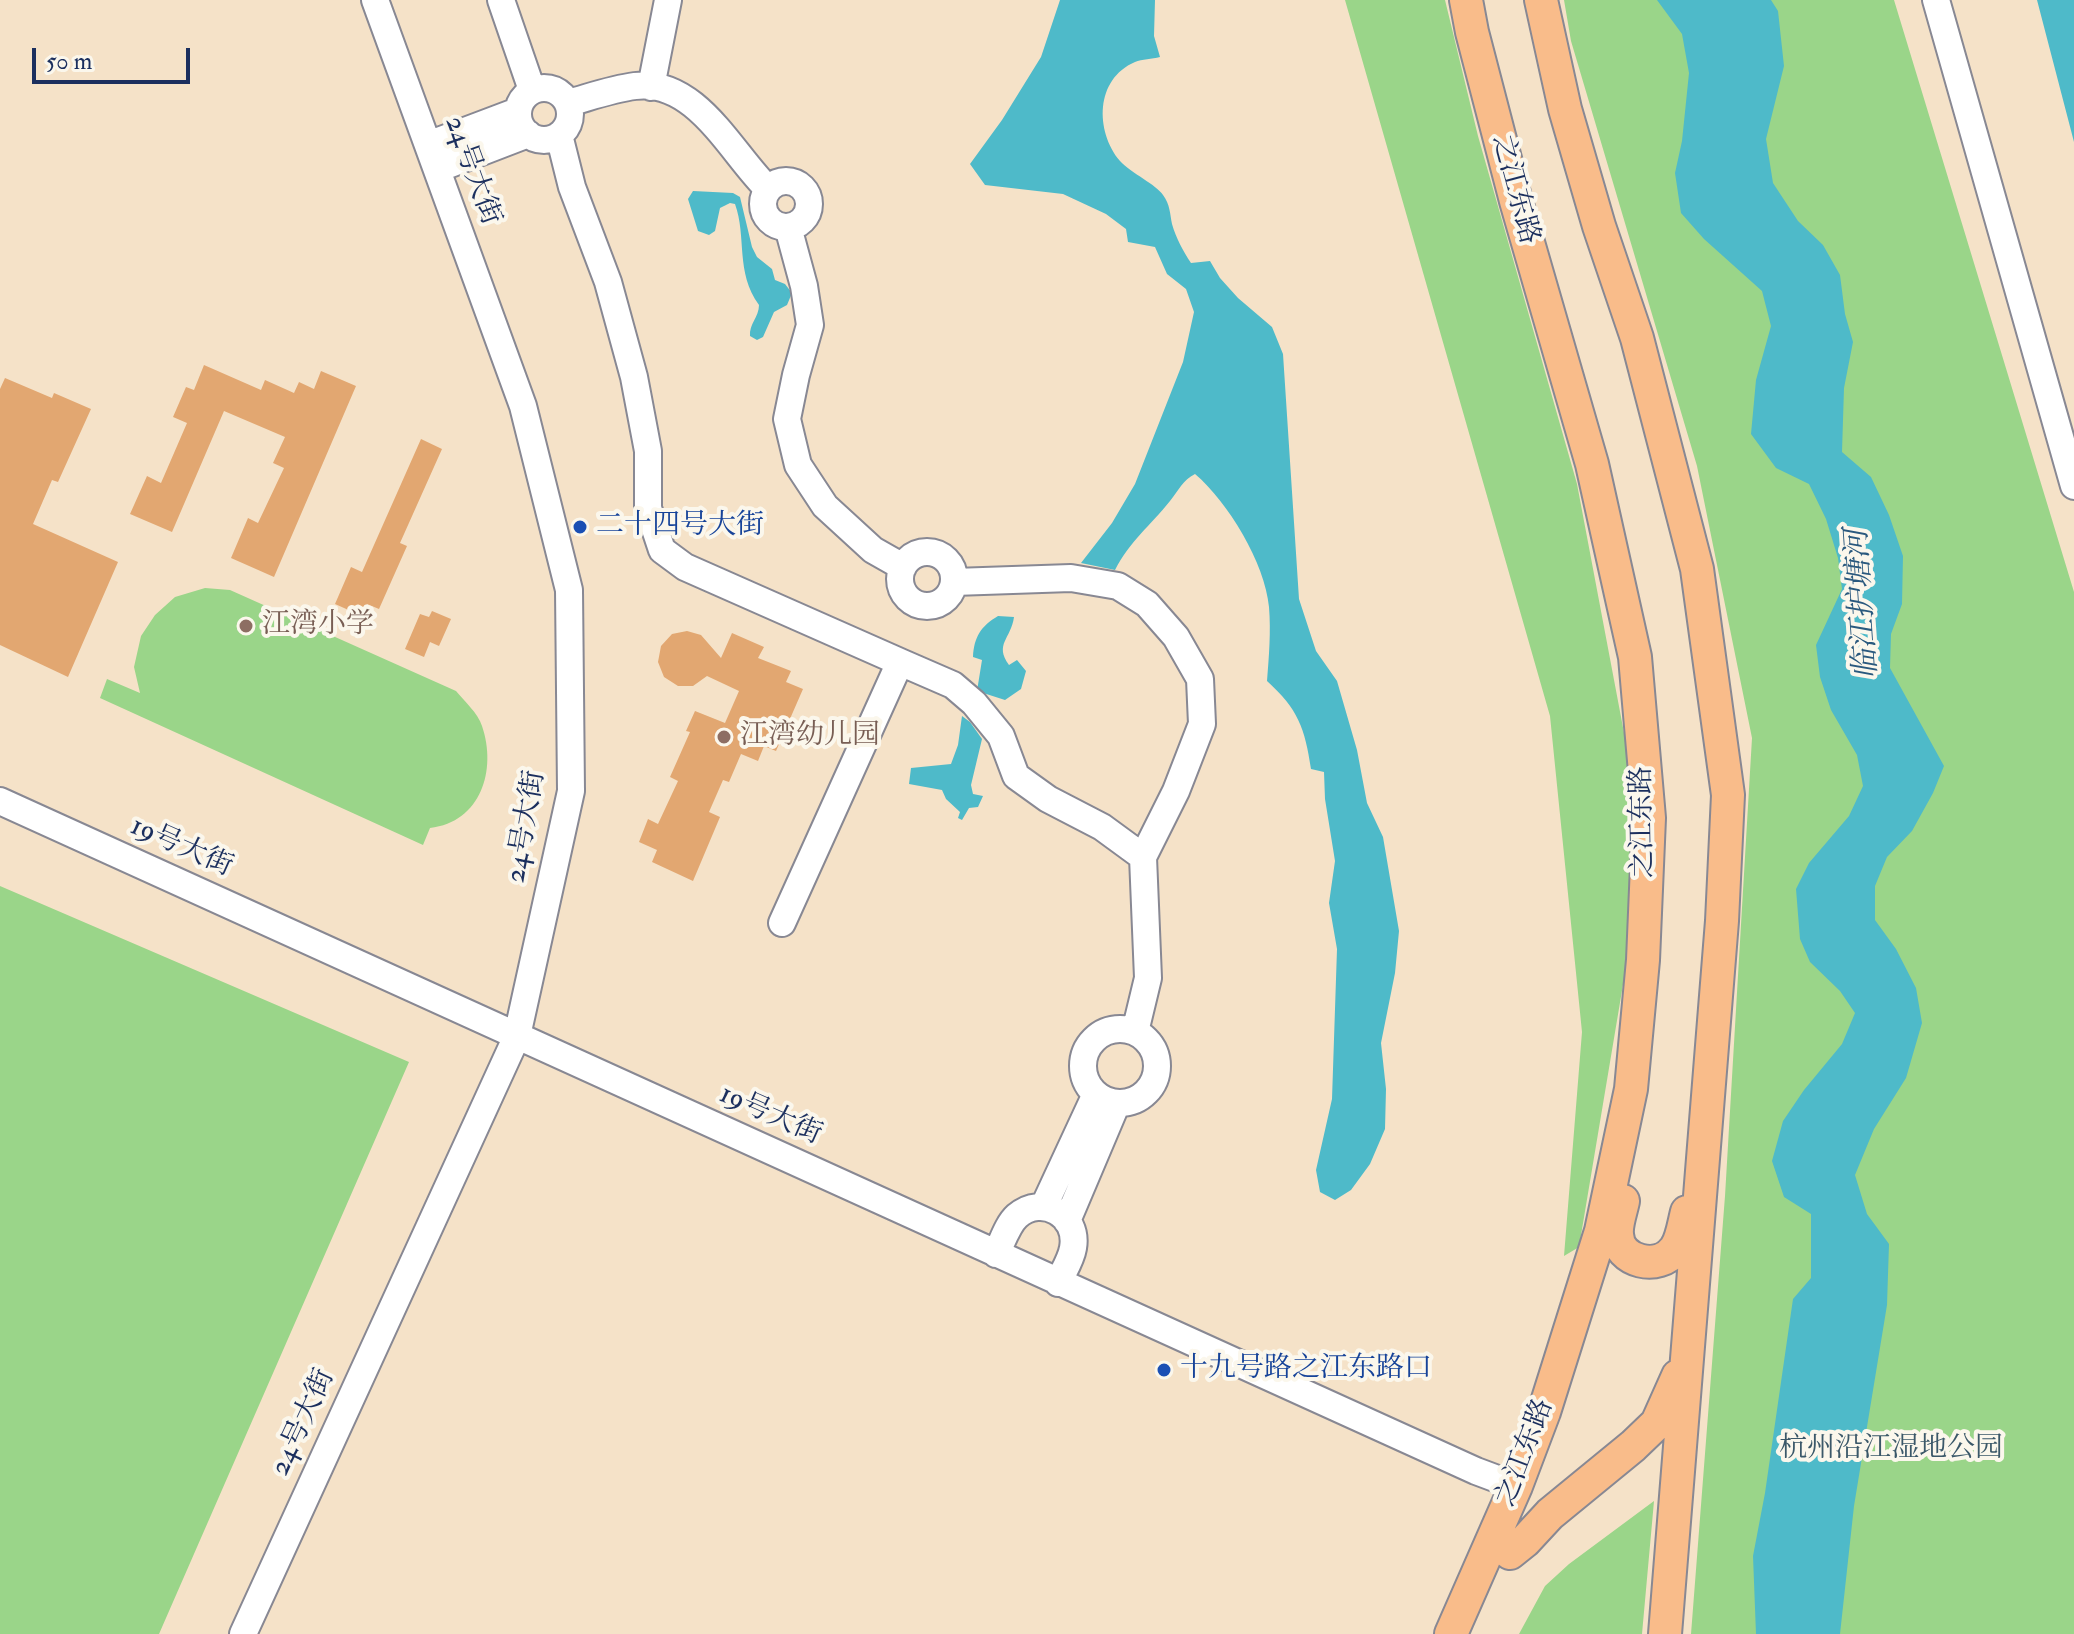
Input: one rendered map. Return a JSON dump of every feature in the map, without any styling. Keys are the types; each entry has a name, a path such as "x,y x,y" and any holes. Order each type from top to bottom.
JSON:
{"main road":[{"name":"之江东路","path":"1451,1634 1516,1486 1544,1412 1601,1231 1631,1089 1643,960 1649,818 1635,657 1592,464 1516,201 1466,0"},
{"path":"1541,0 1565,109 1599,226 1637,338 1697,569 1728,795 1722,921 1665,1634"},
{"path":"1634,1050 1643,1071 1639,1117 1617,1235 1623,1252 1632,1259 1661,1260 1675,1249 1703,1162"},
{"path":"1510,1553 1586,1481 1633,1446 1657,1423 1688,1348"},
{"path":"1473,1634 1510,1553 1516,1486 1586,1481"}],"street":[{"name":"24号大街","path":"243,1634 517,1036 571,791 569,590 523,406 375,0"},
{"path":"432,157 526,112 541,88 557,91 568,103 569,121 559,135 543,140 526,112 501,0"},
{"path":"651,87 668,0"},
{"path":"1936,0 2074,486"},
{"path":"568,103 638,86 670,89 719,130 748,169 768,189"},
{"path":"559,135 572,187 608,282 634,377 648,451 648,508 662,550 685,567 953,685 974,703 1001,736 1016,776 1048,799 1102,827 1143,857"},
{"path":"788,181 796,183 809,200 806,215 788,227 773,223 762,203 768,189 774,184 788,181"},
{"path":"788,227 804,286 810,325 787,419 798,465 825,506 873,550 903,567"},
{"path":"935,554 950,564 954,582 952,590 940,603 916,604 903,592 903,567 916,555 935,554"},
{"path":"954,582 1071,578 1118,586 1147,604 1176,637 1200,679 1202,724 1176,791 1143,857 1148,978 1135,1032"},
{"path":"782,923 900,662"},
{"name":"19号大街","path":"0,801 1058,1283 1516,1486"},
{"path":"1112,1029 1135,1032 1146,1039 1153,1050 1157,1062 1156,1075 1150,1087 1130,1102 1106,1099 1088,1085 1083,1063 1092,1041 1112,1029"},
{"path":"1044,1206 1106,1099"},
{"path":"1067,1221 1106,1099"},
{"path":"996,1254 1014,1218 1028,1207 1044,1206 1064,1215 1072,1228 1073,1249 1058,1283"}],"green space":[{"path":"1345,0 1445,0 1478,136 1577,484 1628,754 1633,925 1579,1247 1564,1256 1582,1032 1550,716"},
{"name":"杭州沿江湿地公园","path":"1564,0 1894,0 2074,592 2074,1634 1691,1634 1725,1196 1752,738 1697,466 1571,41"},
{"path":"205,588 230,590 456,691 477,716 486,743 486,776 473,805 462,816 430,828 423,845 100,698 107,679 140,693 134,667 141,636 155,615 175,597"},
{"path":"0,886 409,1062 159,1634 0,1634"},
{"path":"1654,1501 1642,1634 1519,1634 1545,1586 1569,1564"}],"water":[{"path":"1060,0 1155,0 1154,36 1160,57 1135,62 1112,80 1103,107 1106,135 1120,161 1165,198 1176,234 1191,263 1210,261 1238,298 1272,327 1283,354 1299,599 1316,651 1337,681 1357,750 1367,803 1383,837 1399,931 1395,973 1381,1043 1386,1089 1385,1129 1370,1164 1351,1190 1335,1200 1320,1192 1316,1170 1332,1099 1337,949 1329,903 1335,861 1324,772 1311,769 1306,742 1293,710 1267,681 1270,616 1266,590 1253,553 1220,500 1195,474 1134,542 1115,570 1081,563 1112,523 1135,484 1183,362 1194,312 1186,289 1167,274 1155,247 1128,242 1126,229 1106,214 1063,194 985,185 970,164 1041,57"},
{"name":"临江护塘河","path":"1657,0 1771,0 1778,11 1784,66 1766,139 1773,183 1798,221 1823,245 1840,275 1845,314 1853,342 1844,388 1842,452 1871,477 1889,515 1903,556 1902,604 1891,634 1890,668 1944,766 1912,831 1887,857 1875,886 1875,920 1896,949 1916,988 1922,1023 1906,1078 1874,1129 1855,1175 1867,1214 1889,1244 1887,1305 1854,1506 1840,1634 1756,1634 1753,1556 1793,1299 1811,1278 1811,1214 1784,1197 1772,1161 1783,1121 1842,1044 1855,1013 1840,991 1810,962 1800,939 1796,889 1809,863 1849,816 1863,786 1857,755 1831,710 1820,677 1816,645 1842,589 1838,558 1826,519 1809,484 1776,468 1751,434 1756,380 1771,326 1762,291 1704,239 1681,213 1675,173 1682,141 1689,73 1682,34"},
{"path":"2037,0 2074,0 2074,142"},
{"path":"693,191 733,193 740,197 757,257 772,269 775,280 785,284 792,293 787,305 774,312 763,337 757,340 750,336 750,332 759,305 747,280 735,204 720,208 715,231 709,235 698,231 688,199"},
{"path":"998,616 1014,617 1003,652 1009,665 1017,660 1026,671 1021,689 1005,700 977,691 982,660 973,657 980,633"},
{"path":"962,716 982,739 971,785 973,794 983,796 978,807 969,808 962,820 958,818 960,812 946,799 942,790 909,784 911,768 951,764 958,745"}],"building":[{"path":"204,365 261,390 265,380 294,393 299,382 314,389 321,371 356,386 274,577 231,558 248,518 258,523 284,468 273,463 285,437 224,411 172,532 130,514 147,476 161,483 187,423 173,417 186,387 194,390"},
{"path":"5,378 52,398 54,393 91,409 58,482 52,480 33,524 118,562 68,677 0,645 0,389"},
{"path":"421,439 442,449 400,543 407,546 379,609 367,604 362,616 335,604 351,567 362,572"},
{"path":"432,611 451,619 439,646 430,642 424,657 405,649 420,614 429,617"},
{"path":"687,631 701,635 721,658 732,633 764,647 758,658 791,671 786,682 803,689 776,751 764,746 758,761 741,754 729,782 723,780 709,812 720,817 693,881 652,862 657,850 639,842 648,819 658,824 678,781 670,777 690,732 686,731 695,711 725,723 739,691 707,676 693,686 678,686 664,677 658,662 661,646 672,634"}],"place":[{"name":"二十四号大街","path":"580,527"},
{"name":"江湾小学","path":"246,626"},
{"name":"江湾幼儿园","path":"724,737"},
{"name":"十九号路之江东路口","path":"1164,1370"}]}
